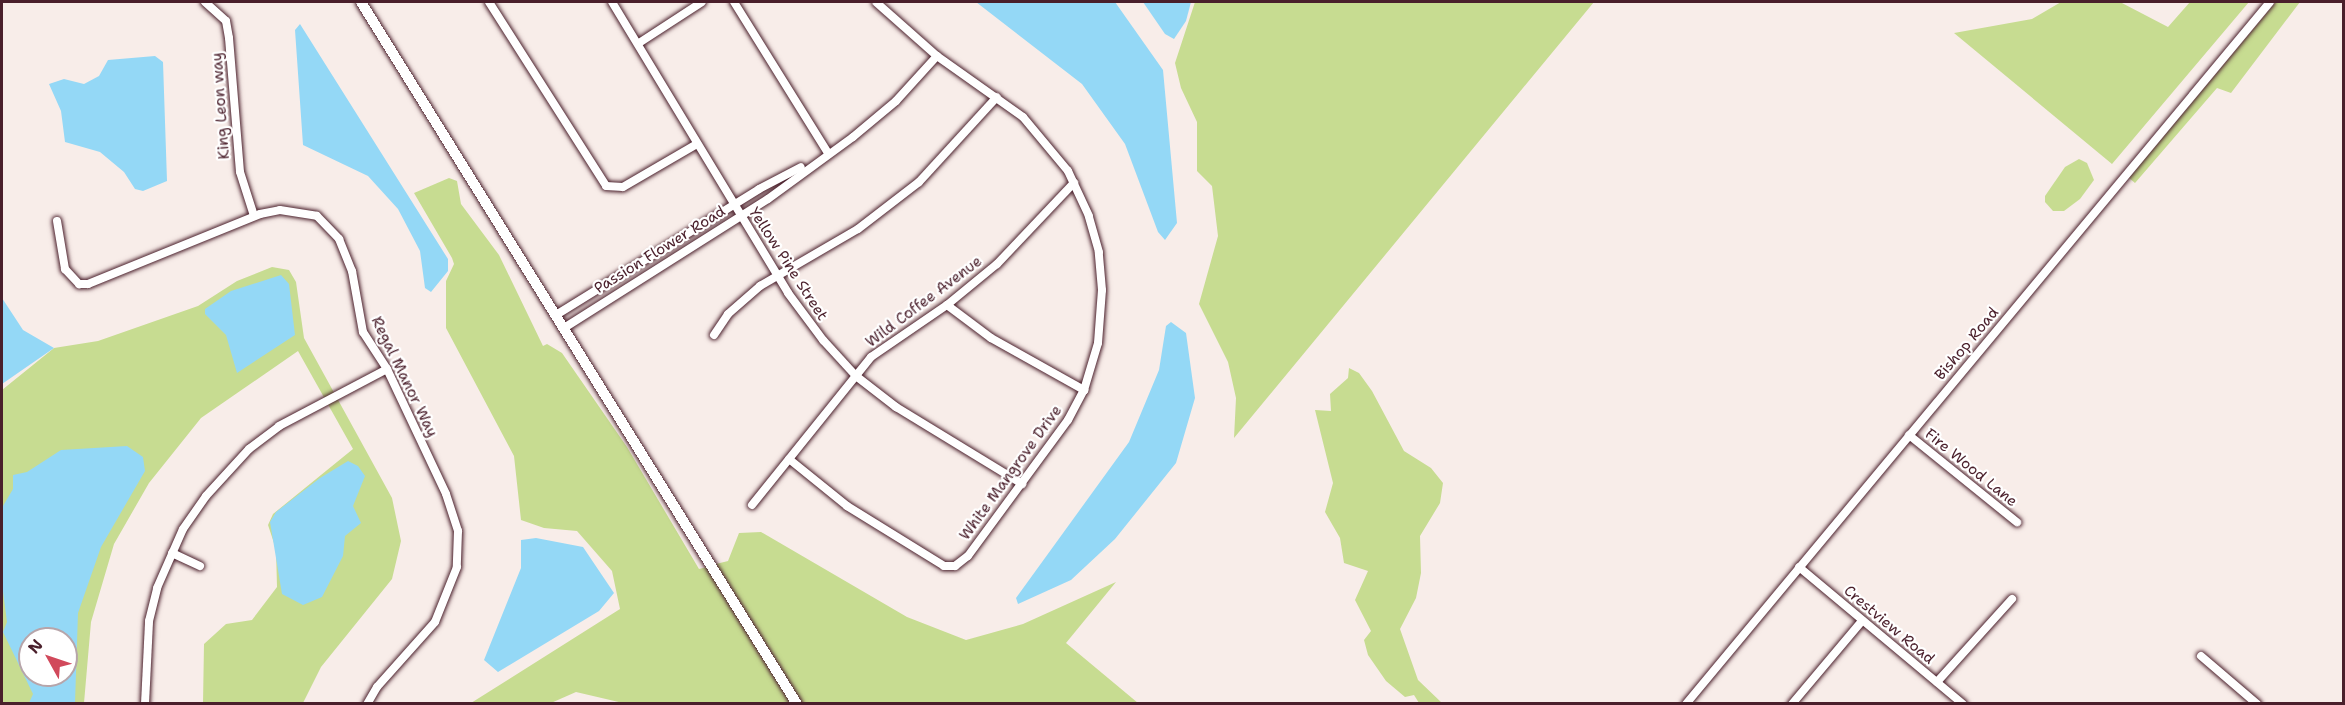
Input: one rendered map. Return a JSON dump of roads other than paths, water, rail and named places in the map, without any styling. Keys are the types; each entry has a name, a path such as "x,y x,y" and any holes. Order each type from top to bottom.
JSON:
{"main road":[{"path":"361,2 797,704"}],"street":[{"name":"King Leon way","path":"205,2 226,21 230,38 240,171 254,216"},
{"path":"489,2 606,186 623,188 697,144"},
{"name":"Yellow Pine Street","path":"612,2 639,43 777,276 812,326 856,376 933,433 1022,484"},
{"path":"639,43 702,2"},
{"path":"734,2 828,153"},
{"name":"White Mangrove Drive","path":"789,459 847,506 944,566 955,566 968,556 1068,420 1084,390 1098,343 1102,277 1096,240 1074,183 1040,134 998,97 937,56 876,2"},
{"name":"Bishop Road","path":"1686,704 2270,2"},
{"name":"Passion Flower Road","path":"564,328 741,216 884,113 937,56"},
{"path":"714,334 733,309 777,276 858,229 906,194 946,156 998,97"},
{"name":"Passion Flower Road","path":"556,315 733,204 828,153"},
{"name":"Wild Coffee Avenue","path":"752,505 856,376 885,345 947,305 1014,248 1074,183"},
{"name":"Regal Manor Way","path":"57,221 65,269 72,279 88,284 254,216 280,210 317,216 339,239 352,271 363,332 387,369 447,494 458,531 457,567 435,622 377,687 367,704"},
{"path":"947,305 991,338 1084,390"},
{"path":"146,704 148,621 172,554 206,496 249,449 279,426 387,369"},
{"name":"Fire Wood Lane","path":"1909,435 2017,522"},
{"path":"172,554 200,566"},
{"name":"Crestview Road","path":"1799,567 1963,704"},
{"path":"1936,682 2012,598"},
{"path":"1792,704 1862,621"},
{"path":"2201,656 2257,704"},
{"path":"1946,704 1953,695"}],"water":[{"path":"976,2 1115,2 1163,70 1177,223 1165,240 1158,232 1125,144 1082,84"},
{"path":"1143,2 1191,2 1186,21 1174,39 1165,34"},
{"path":"300,24 448,259 448,271 431,292 425,288 420,251 398,209 368,176 303,145 295,30"},
{"path":"155,56 163,62 167,181 143,191 135,189 124,172 100,152 65,142 61,111 49,84 64,79 84,84 99,76 108,60"},
{"path":"281,275 289,284 295,335 237,373 226,335 205,314 205,309 231,291"},
{"path":"2,298 23,330 54,348 2,384"},
{"path":"1171,322 1186,333 1195,398 1176,463 1115,539 1071,580 1018,604 1016,598 1129,442 1159,370 1166,326"},
{"path":"127,446 143,457 145,471 101,547 78,613 78,627 18,627 18,663 3,632 7,622 2,584 3,506 13,489 13,475 27,472 61,450"},
{"path":"348,461 358,466 365,476 353,506 361,523 345,536 343,556 322,597 303,605 282,594 270,522 276,512 320,478"},
{"path":"536,538 583,547 614,593 599,611 498,672 484,660 521,568 521,540"},
{"path":"30,687 76,687 75,703 29,703 33,694"}]}
